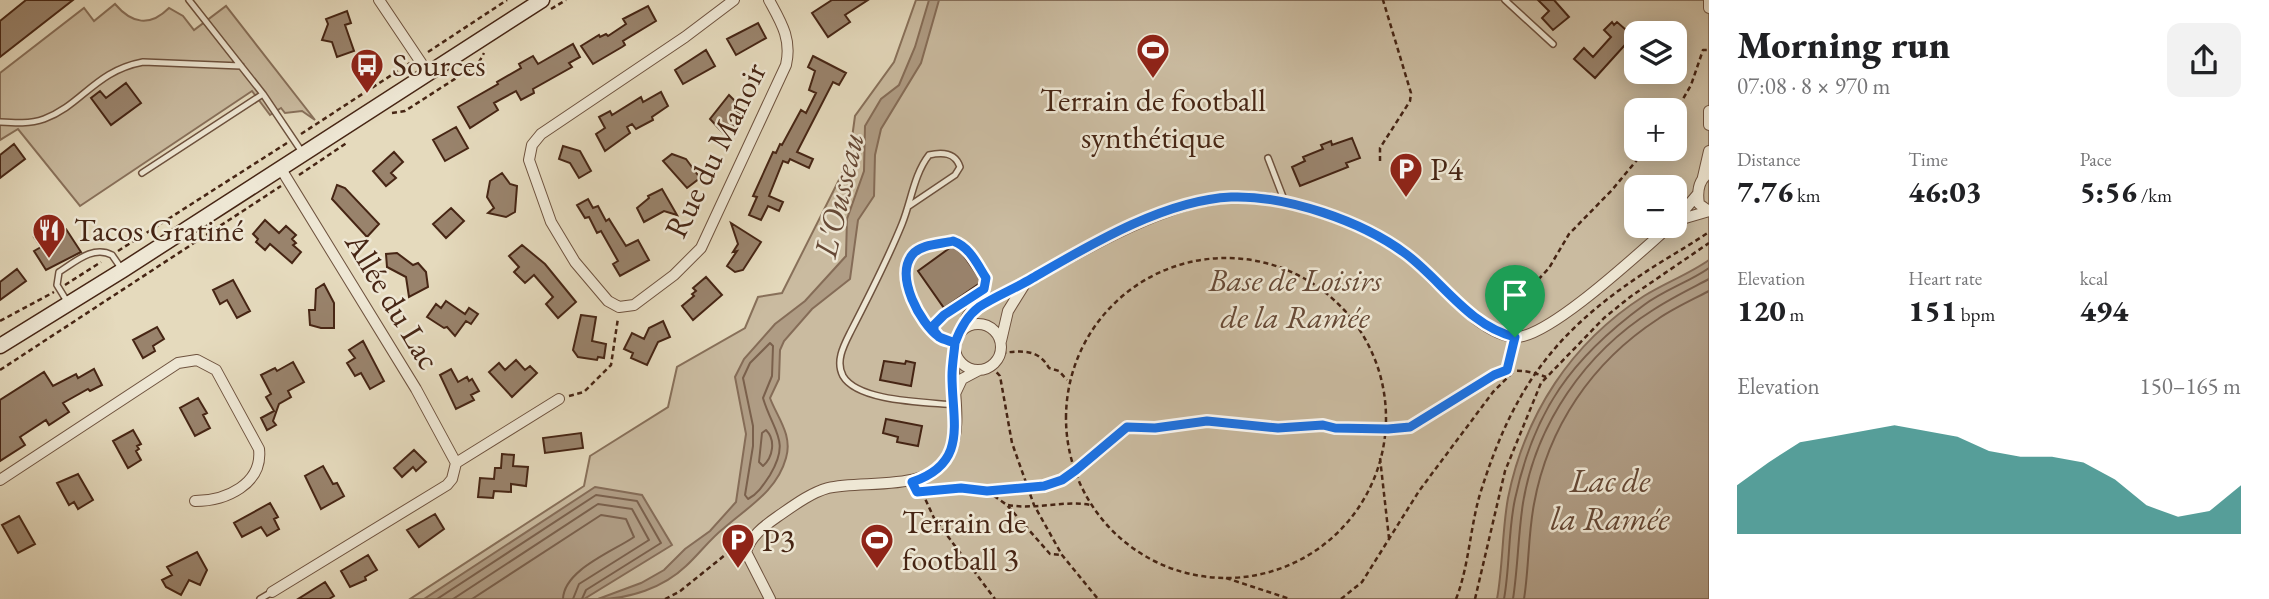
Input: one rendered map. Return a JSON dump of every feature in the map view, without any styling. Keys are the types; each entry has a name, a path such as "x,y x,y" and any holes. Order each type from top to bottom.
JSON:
{"main road":[{"path":"0,346 123,270 542,0"}],"street":[{"path":"379,0 428,73"},
{"path":"619,307 608,301 586,276 563,243 531,172 530,149 541,134 685,37 734,0"},
{"name":"Rue du Manoir","path":"619,307 634,305 674,275 701,248 709,233 786,65 788,47 785,29 769,0"},
{"path":"1709,0 1709,8"},
{"path":"1709,111 1709,125"},
{"path":"1709,150 1706,175 1697,195 1675,221 1709,211"},
{"name":"Allée du Lac","path":"281,169 416,389 456,463"},
{"path":"1697,195 1699,204 1709,211"},
{"path":"770,599 746,552 749,541 803,500 826,489 856,483 912,482 927,477 950,456 957,423 952,375 955,347 970,314 996,296 1128,228 1188,205 1230,197 1282,203 1334,217 1382,239 1406,254 1483,323 1501,334 1515,337 1529,335 1558,319 1656,238"},
{"path":"954,401 962,379 991,366 1000,348 1008,311 1027,282"},
{"path":"964,328 976,324 989,327 1000,348"},
{"path":"955,347 961,363 979,370"},
{"path":"0,480 178,363 197,360 216,370 259,449 260,459 251,480 225,496 195,501"},
{"path":"272,592 447,485 452,479 456,463 559,399"}],"lane":[{"path":"189,0 263,94 304,154"},
{"path":"1505,0 1553,44"},
{"path":"0,122 29,123 44,119 117,68 132,64 143,62 241,66"},
{"path":"142,173 263,94"},
{"path":"909,206 955,175 960,167 957,159 949,154 929,155 921,165 909,206 890,253 843,346 839,364 844,378 859,390 890,399 954,401"},
{"path":"1268,158 1283,197 1282,203"},
{"path":"934,331 937,320 984,289 987,284 986,278 965,247 953,241 919,249 912,255 905,272 906,287 934,331 955,347"},
{"path":"68,304 57,278 59,272 98,251 112,255 123,270"},
{"path":"260,599 272,592"}],"path":[{"path":"0,321 60,288 507,0"},
{"path":"1380,161 1380,148 1410,101 1412,93 1383,0"},
{"path":"1684,98 1703,50 1709,50"},
{"path":"1507,370 1515,337 1535,282 1549,268 1569,234 1635,161"},
{"path":"1456,599 1479,498 1492,459 1534,373 1558,342 1603,303 1640,275 1708,233 1702,226"},
{"path":"1475,599 1505,471 1533,401 1546,377 1604,318 1709,243"},
{"path":"1226,578 1275,569 1308,557 1332,539 1357,508 1380,458 1388,429 1387,388 1369,343 1350,315 1314,280 1252,259 1218,256 1198,259 1137,285 1090,337 1067,380 1068,445 1091,505 1119,539 1164,568 1226,578 1290,599"},
{"path":"559,399 584,392 611,365 619,307"},
{"path":"1000,348 1034,352 1043,358 1049,368 1059,371 1067,380"},
{"path":"991,366 1000,376 1013,443 1034,505 1062,555 1098,599"},
{"path":"912,482 917,492 961,488 987,491 1027,489 1062,480 1127,427 1155,428 1207,421 1278,428 1323,425 1335,428 1410,427 1494,375 1507,370 1546,377"},
{"path":"1341,599 1362,582 1419,491 1493,392 1515,370"},
{"path":"1380,458 1382,496 1389,538"},
{"path":"987,491 1007,505 1050,554 1062,555"},
{"path":"922,492 934,518 995,599"},
{"path":"1007,505 1073,502 1091,505"},
{"path":"665,599 741,543 749,541"}],"green space":[{"name":"Base de Loisirs de la Ramée","path":"916,0 1709,0 1709,599 410,599 584,486 590,456 668,407 677,367 745,328 758,297 782,293 849,160 855,116 894,62"},
{"path":"115,4 128,16 141,21 155,18 169,8 183,16 194,30 226,6 315,120 302,111 285,113 281,108 270,115 252,91 80,206 18,129 0,140 0,73 84,8 94,21"}],"water":[{"path":"929,0 939,0 921,63 881,129 875,155 874,196 858,220 850,279 812,309 784,341 780,350 779,379 770,398 786,434 788,450 782,470 761,498 719,532 677,574 645,591 598,599 641,583 664,570 685,549 710,531 736,502 746,434 735,377 744,359 775,324 805,301 846,256 847,219 864,171 865,126 881,99 899,85 915,47"},
{"name":"Lac de la Ramée","path":"1709,260 1709,599 1497,599 1506,510 1516,467 1539,410 1555,383 1573,358 1618,315 1644,296"},
{"path":"595,487 642,495 672,545 584,599 424,599"}],"building":[{"path":"26,0 73,0 0,57 0,21"},
{"path":"832,0 868,0 845,15 850,22 828,37 812,13"},
{"path":"1538,0 1554,0 1569,17 1553,30 1542,18 1549,11"},
{"path":"648,6 656,21 623,41 625,45 593,64 581,46 599,35 608,36 626,24 623,19"},
{"path":"347,11 351,23 345,25 354,51 337,57 332,42 322,40 328,24 326,19"},
{"path":"1612,22 1614,25 1617,22 1624,28 1624,46 1595,78 1574,59 1584,48 1593,57 1611,37 1604,30"},
{"path":"758,23 766,38 736,55 727,39"},
{"path":"573,44 580,57 569,63 572,67 533,89 534,93 521,100 516,91 494,103 498,110 470,128 458,107 498,84 497,82 521,68 519,64 533,56 538,64"},
{"path":"706,50 715,66 683,84 675,70"},
{"path":"813,56 846,73 839,85 833,82 797,152 813,159 809,168 790,159 788,163 783,161 769,196 783,202 779,211 768,206 761,220 749,215 757,197 753,196 773,152 776,153 780,144 782,145 801,110 806,113 816,93 809,90 815,71 808,67"},
{"path":"126,83 141,103 111,125 91,98 100,91 106,98"},
{"path":"661,92 668,106 652,117 653,120 636,129 632,124 627,127 630,133 605,151 596,134 605,128 599,117 610,111 612,115 641,97 643,102"},
{"path":"729,95 737,103 733,107 743,117 725,135 710,119"},
{"path":"456,127 468,148 445,161 433,140"},
{"path":"1352,138 1360,158 1346,163 1348,167 1300,186 1292,167 1305,161 1303,157 1323,149 1321,145 1331,141 1332,145"},
{"path":"14,144 25,159 0,178 0,155"},
{"path":"563,146 580,151 591,171 579,178 570,163 559,159"},
{"path":"394,152 403,162 391,173 396,178 386,186 373,171"},
{"path":"672,154 686,159 700,178 687,188 663,161"},
{"path":"502,173 510,184 517,186 515,212 506,217 488,213 494,208 487,197 490,181"},
{"path":"337,185 345,188 379,224 367,237 332,199"},
{"path":"662,189 677,215 664,211 644,222 637,208 648,196"},
{"path":"588,199 593,208 598,206 606,221 609,219 626,246 638,240 649,260 620,276 613,264 618,261 601,231 597,233 589,217 585,218 577,205"},
{"path":"451,208 464,221 446,238 433,224"},
{"path":"265,220 279,233 286,226 296,235 292,239 296,243 293,245 301,252 292,263 270,244 265,250 256,242 258,239 253,234"},
{"path":"731,223 761,242 743,270 735,272 727,266 737,251 733,252 738,244"},
{"path":"50,227 54,233 62,228 66,229 81,252 46,270 34,251 41,247 34,237"},
{"path":"522,245 545,264 576,302 558,318 546,304 553,297 534,275 525,283 514,272 519,267 509,256"},
{"path":"951,247 960,250 980,283 944,308 918,271"},
{"path":"397,253 413,265 418,263 426,272 428,287 409,297 406,277 387,267 386,254"},
{"path":"17,269 26,281 0,300 0,282"},
{"path":"706,277 722,295 693,320 682,306 694,296 692,294 696,291 693,288"},
{"path":"233,280 250,311 237,318 227,300 220,304 213,290"},
{"path":"324,284 334,303 334,328 310,325 309,310 315,310 316,289"},
{"path":"446,301 465,314 469,308 478,314 471,324 466,321 455,336 447,327 444,328 427,317 436,304 441,308"},
{"path":"581,315 596,317 592,341 606,344 604,358 598,357 597,360 578,357 573,350"},
{"path":"663,321 670,337 658,342 647,365 631,358 633,353 624,349 632,333 644,339 649,328"},
{"path":"157,327 164,339 153,346 155,351 143,358 133,340"},
{"path":"363,341 384,381 370,389 361,373 355,376 347,363 355,358 349,350"},
{"path":"516,360 525,370 530,366 537,373 512,397 489,372 499,363 505,370"},
{"path":"884,361 915,363 911,386 880,380"},
{"path":"293,362 304,382 288,391 291,397 279,404 273,421 276,425 267,430 261,418 274,411 266,397 271,394 261,375 275,368 277,371"},
{"path":"94,369 102,385 90,391 88,389 63,403 69,412 49,425 46,420 20,437 25,445 0,461 0,400 44,372 53,386 76,374 78,378"},
{"path":"451,369 458,382 467,377 469,381 472,379 479,391 471,395 474,400 456,409 440,375"},
{"path":"198,398 207,413 203,415 210,428 195,436 180,408"},
{"path":"886,419 922,426 918,446 897,442 898,437 883,433"},
{"path":"133,430 141,444 136,451 141,460 128,468 113,441"},
{"path":"581,433 583,448 545,453 543,438"},
{"path":"414,450 426,462 416,471 413,467 402,477 394,468"},
{"path":"502,454 514,455 513,466 528,467 526,486 511,484 511,492 494,491 493,498 478,497 480,478 494,479 495,468 501,468"},
{"path":"323,466 333,484 337,483 344,496 321,509 305,476"},
{"path":"78,474 93,500 78,509 74,502 69,505 57,483"},
{"path":"270,503 278,517 274,519 279,529 267,536 261,527 242,537 234,523"},
{"path":"435,514 444,529 419,547 407,530"},
{"path":"19,516 35,544 18,553 2,525"},
{"path":"197,552 207,570 200,585 189,580 181,595 166,587 162,580 172,575 167,567"},
{"path":"368,555 377,570 365,577 366,580 350,587 341,571"},
{"path":"325,582 334,596 329,599 298,599"}],"place":[{"name":"Terrain de football synthétique","path":"1153,80"},
{"name":"Sources","path":"367,95"},
{"name":"P4","path":"1406,199"},
{"name":"Tacos Gratiné","path":"49,260"},
{"name":"P3","path":"738,570"},
{"name":"Terrain de football 3","path":"877,570"}],"route":[{"path":"1515,337 1501,334 1475,318 1434,277 1382,239 1334,217 1248,197 1208,200 1169,211 1082,251 979,307 966,318 964,328 955,343 939,337 934,331 934,325 937,320 984,289 986,278 965,247 959,243 953,241 919,249 912,255 905,272 906,287 927,322 934,331 939,337 955,343 952,375 957,423 950,456 927,477 912,482 917,492 961,488 987,491 1044,486 1062,480 1127,427 1155,428 1207,421 1278,428 1297,425 1388,429 1410,427 1494,375 1507,370 1515,337"}],"water label":[{"name":"L'Ousseau","path":"838,195"}]}
